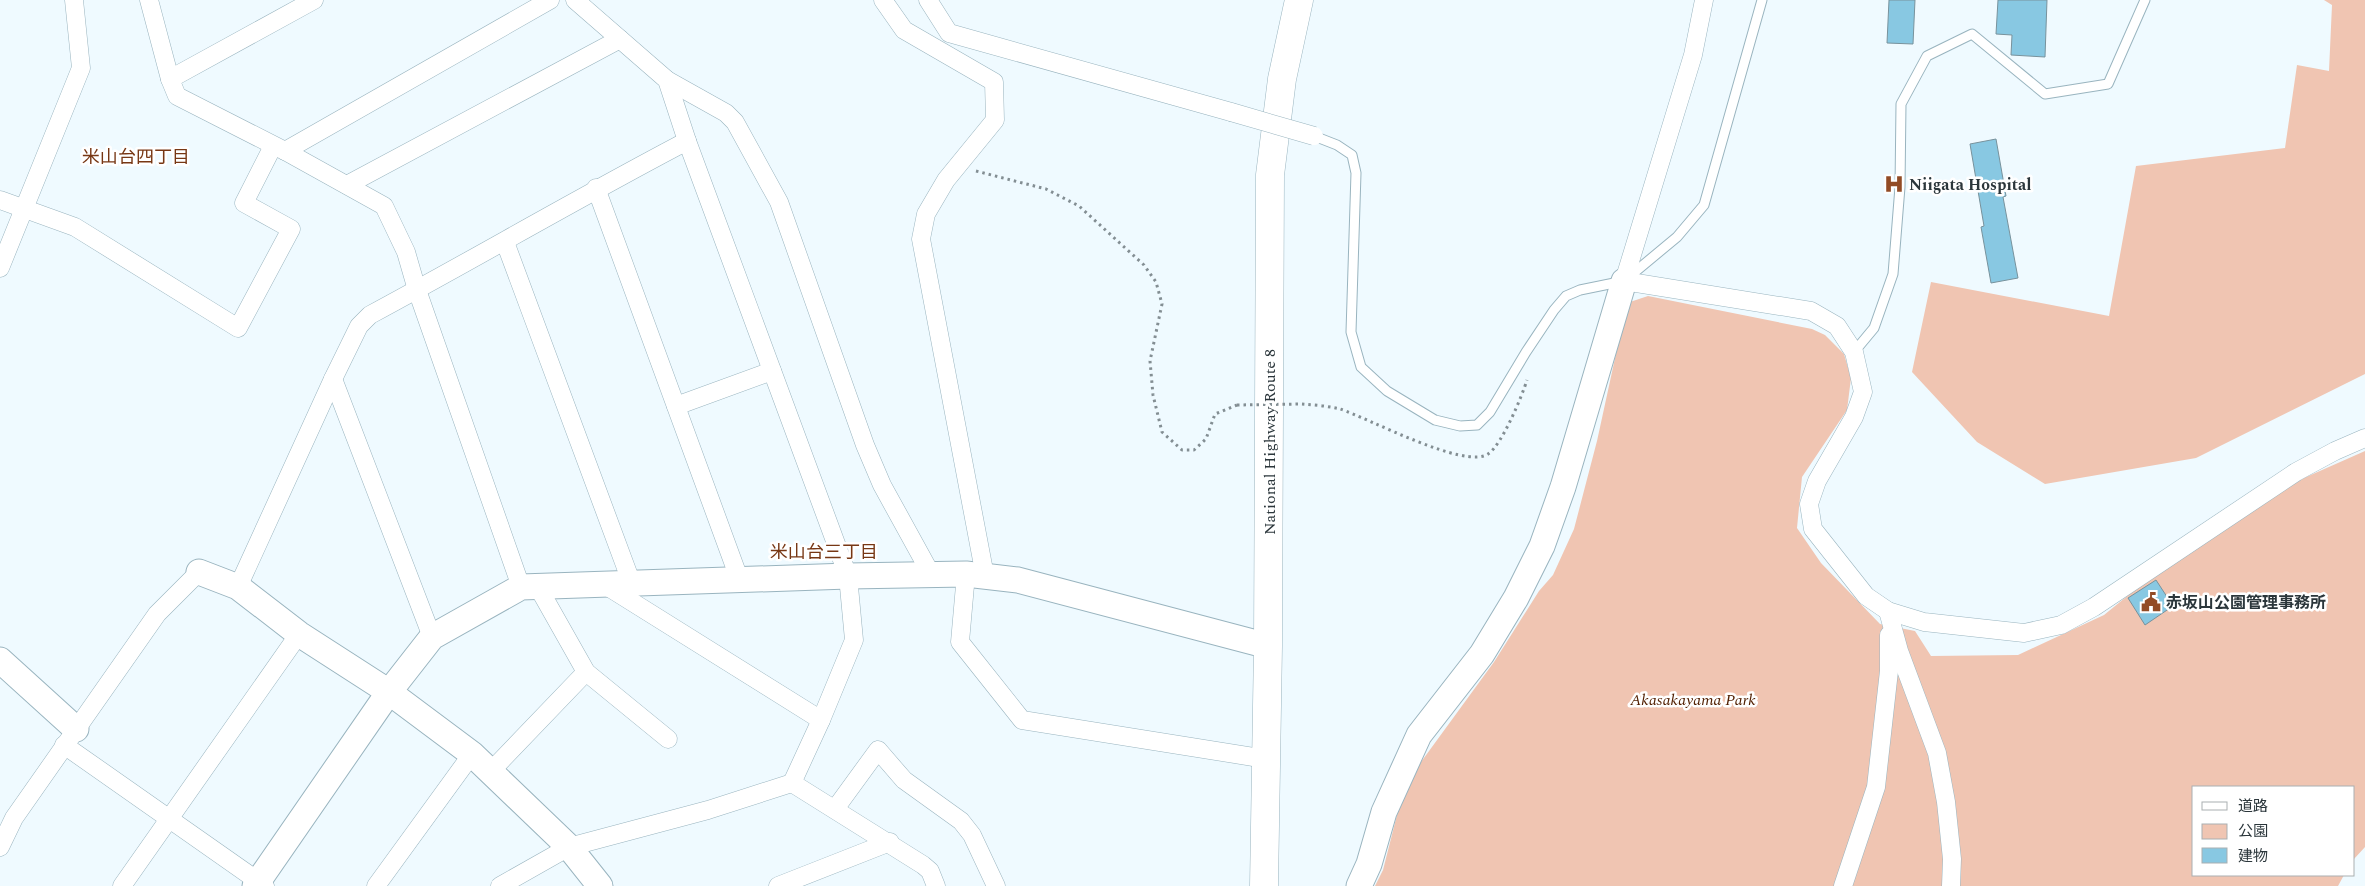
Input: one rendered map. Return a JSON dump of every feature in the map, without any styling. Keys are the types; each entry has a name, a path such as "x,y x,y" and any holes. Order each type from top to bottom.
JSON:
{"highway":[{"name":"National Highway Route 8","path":"1264,886 1268,646 1270,175 1282,79 1299,0"}],"street":[{"path":"0,268 26,208 81,68 74,0"},
{"path":"149,0 170,79 177,96 279,148 384,206 406,252 417,290 529,587 586,672 668,739"},
{"path":"170,79 314,0"},
{"path":"0,200 75,227 238,328 291,229 244,203 279,148 550,0"},
{"path":"575,0 667,80 726,113 735,122 779,202 865,445 882,485 931,574"},
{"path":"883,0 904,30 994,82 995,120 946,180 926,214 921,239 976,575 960,642 1022,720 1266,759"},
{"path":"928,0 949,33 1314,136"},
{"path":"1359,886 1369,864 1384,812 1419,735 1482,654 1516,598 1542,546 1563,487 1693,55 1704,0"},
{"path":"347,185 620,39"},
{"path":"667,80 687,141 848,576 854,640 792,784"},
{"path":"238,587 359,326 370,315 505,242 596,188 687,141"},
{"path":"596,188 740,581"},
{"path":"505,242 632,584"},
{"path":"1624,281 1811,311 1837,326 1854,352 1863,392 1854,417 1817,481 1809,504 1813,529 1866,596 1888,611 1924,622 2024,633 2061,625 2094,607 2296,472 2335,451 2365,438"},
{"path":"676,406 772,371"},
{"path":"334,379 432,636"},
{"path":"1,843 14,818 156,614 200,572 238,587 299,634 389,692 472,754 569,847 600,886"},
{"path":"0,660 70,737 169,819 259,884 389,692 432,636 529,587 848,576 976,575 1018,580 1268,646"},
{"path":"606,585 821,720"},
{"path":"1843,886 1876,787 1889,671 1888,611"},
{"path":"1888,611 1899,650 1937,753 1946,802 1952,859 1951,886"},
{"path":"122,886 299,634"},
{"path":"491,772 586,672"},
{"path":"835,809 878,750 904,780 961,821 972,835 996,886"},
{"path":"376,886 472,754"},
{"path":"500,886 569,847 708,810 792,784 924,864 936,886"},
{"path":"778,886 890,842"}],"lane":[{"path":"1314,136 1337,144 1352,155 1356,173 1351,332 1361,366 1387,391 1435,420 1460,426 1477,425 1490,412 1530,345 1566,296 1580,290 1624,281 1677,237 1704,205 1762,0"},
{"path":"1854,352 1874,328 1893,274 1900,187 1901,104 1927,56 1972,34 2046,94 2108,84 2145,0"}],"path":[{"path":"958,166 1046,189 1079,206 1144,265 1156,282 1162,304 1150,361 1153,395 1162,432 1182,450 1194,450 1206,439 1215,414 1237,405 1302,404"}],"green space":[{"path":"2324,0 2365,0 2365,374 2196,458 2045,484 1977,442 1912,372 1931,282 2109,316 2136,166 2285,148 2297,65 2329,71 2332,5"},
{"name":"Akasakayama Park","path":"1648,296 1812,329 1825,335 1844,354 1851,378 1847,410 1802,477 1797,528 1821,563 1880,624 1915,631 1931,656 2018,655 2104,615 2174,558 2304,478 2365,451 2365,847 2355,858 2355,786 2192,786 2192,876 2343,876 2338,886 1375,886 1383,870 1398,811 1421,762 1494,662 1539,591 1553,575 1574,529 1597,441 1627,303"}],"building":[{"path":"1889,0 1915,0 1913,44 1887,43"},
{"path":"1998,0 2047,0 2045,57 2011,55 2012,35 1996,34"},
{"path":"1996,139 2006,196 2003,197 2018,278 1991,283 1981,227 1984,226 1970,144"},
{"name":"赤坂山公園管理事務所","path":"2156,580 2173,606 2145,625 2128,598"}],"place":[{"name":"Niigata Hospital","path":"1894,184"},
{"name":"赤坂山公園管理事務所","path":"2151,602"}],"district":[{"name":"米山台四丁目","path":"136,157"},
{"name":"米山台三丁目","path":"824,552"}]}
